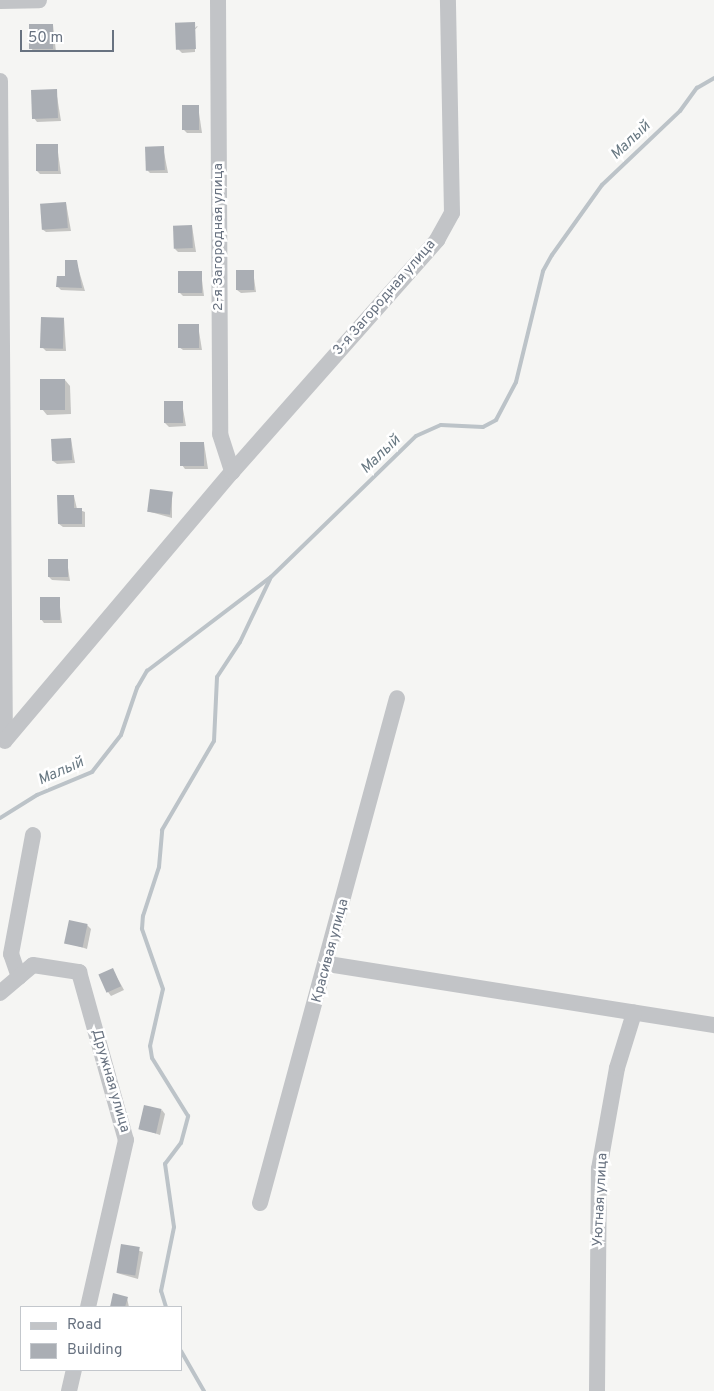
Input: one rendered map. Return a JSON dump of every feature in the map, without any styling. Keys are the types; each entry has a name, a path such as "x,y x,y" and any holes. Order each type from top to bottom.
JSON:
{"street":[{"path":"0,1 38,0"},
{"name":"2-я Загородная улица","path":"218,0 220,434 232,472"},
{"name":"3-я Загородная улица","path":"3,742 232,472 438,240 452,213 448,0"},
{"path":"0,81 3,742"},
{"name":"Красивая улица","path":"260,1203 328,964 397,698"},
{"path":"20,977 11,954 33,835"},
{"path":"328,964 714,1026"},
{"name":"Дружная улица","path":"0,993 33,965 79,972 126,1140 88,1306"},
{"name":"Уютная улица","path":"597,1391 599,1168 617,1068 634,1013"},
{"path":"69,1391 74,1371"}],"building":[{"path":"195,22 196,49 176,50 175,23"},
{"path":"29,24 53,24 53,49 29,49"},
{"path":"57,89 58,118 32,119 31,90"},
{"path":"182,105 199,105 199,130 182,130"},
{"path":"36,144 58,144 58,171 36,171"},
{"path":"164,146 165,170 146,171 145,147"},
{"path":"66,202 68,228 42,230 40,204"},
{"path":"192,225 193,248 174,249 173,226"},
{"path":"65,260 77,260 82,288 56,287 57,276 65,276"},
{"path":"236,270 254,270 254,290 236,290"},
{"path":"178,271 202,271 202,293 178,293"},
{"path":"41,317 64,318 63,349 40,348"},
{"path":"178,324 199,324 199,348 178,348"},
{"path":"40,379 65,379 65,410 40,410"},
{"path":"164,401 183,401 183,423 164,423"},
{"path":"71,438 72,460 52,461 51,439"},
{"path":"180,442 204,442 204,466 180,466"},
{"path":"150,489 173,492 170,515 147,512"},
{"path":"57,495 74,495 74,508 82,508 82,524 58,524"},
{"path":"48,559 68,559 68,577 48,577"},
{"path":"40,597 60,597 60,620 40,620"},
{"path":"69,920 88,924 83,947 64,943"},
{"path":"113,968 121,986 107,993 98,975"},
{"path":"144,1105 162,1109 156,1133 138,1129"},
{"path":"121,1244 140,1247 135,1276 116,1273"},
{"path":"113,1293 128,1297 125,1306 110,1306"}],"waterway":[{"name":"Малый","path":"0,818 37,795 92,772 121,735 137,688 147,671 271,577 416,436 441,425 483,427 496,420 516,382 543,271 552,255 602,185 680,111 697,88 714,78"},
{"path":"166,1306 161,1291 174,1227 165,1164 181,1143 188,1116 152,1058 150,1046 163,989 142,929 143,916 159,867 162,830 214,741 217,677 240,642 270,579"},
{"path":"182,1353 204,1391"}]}
